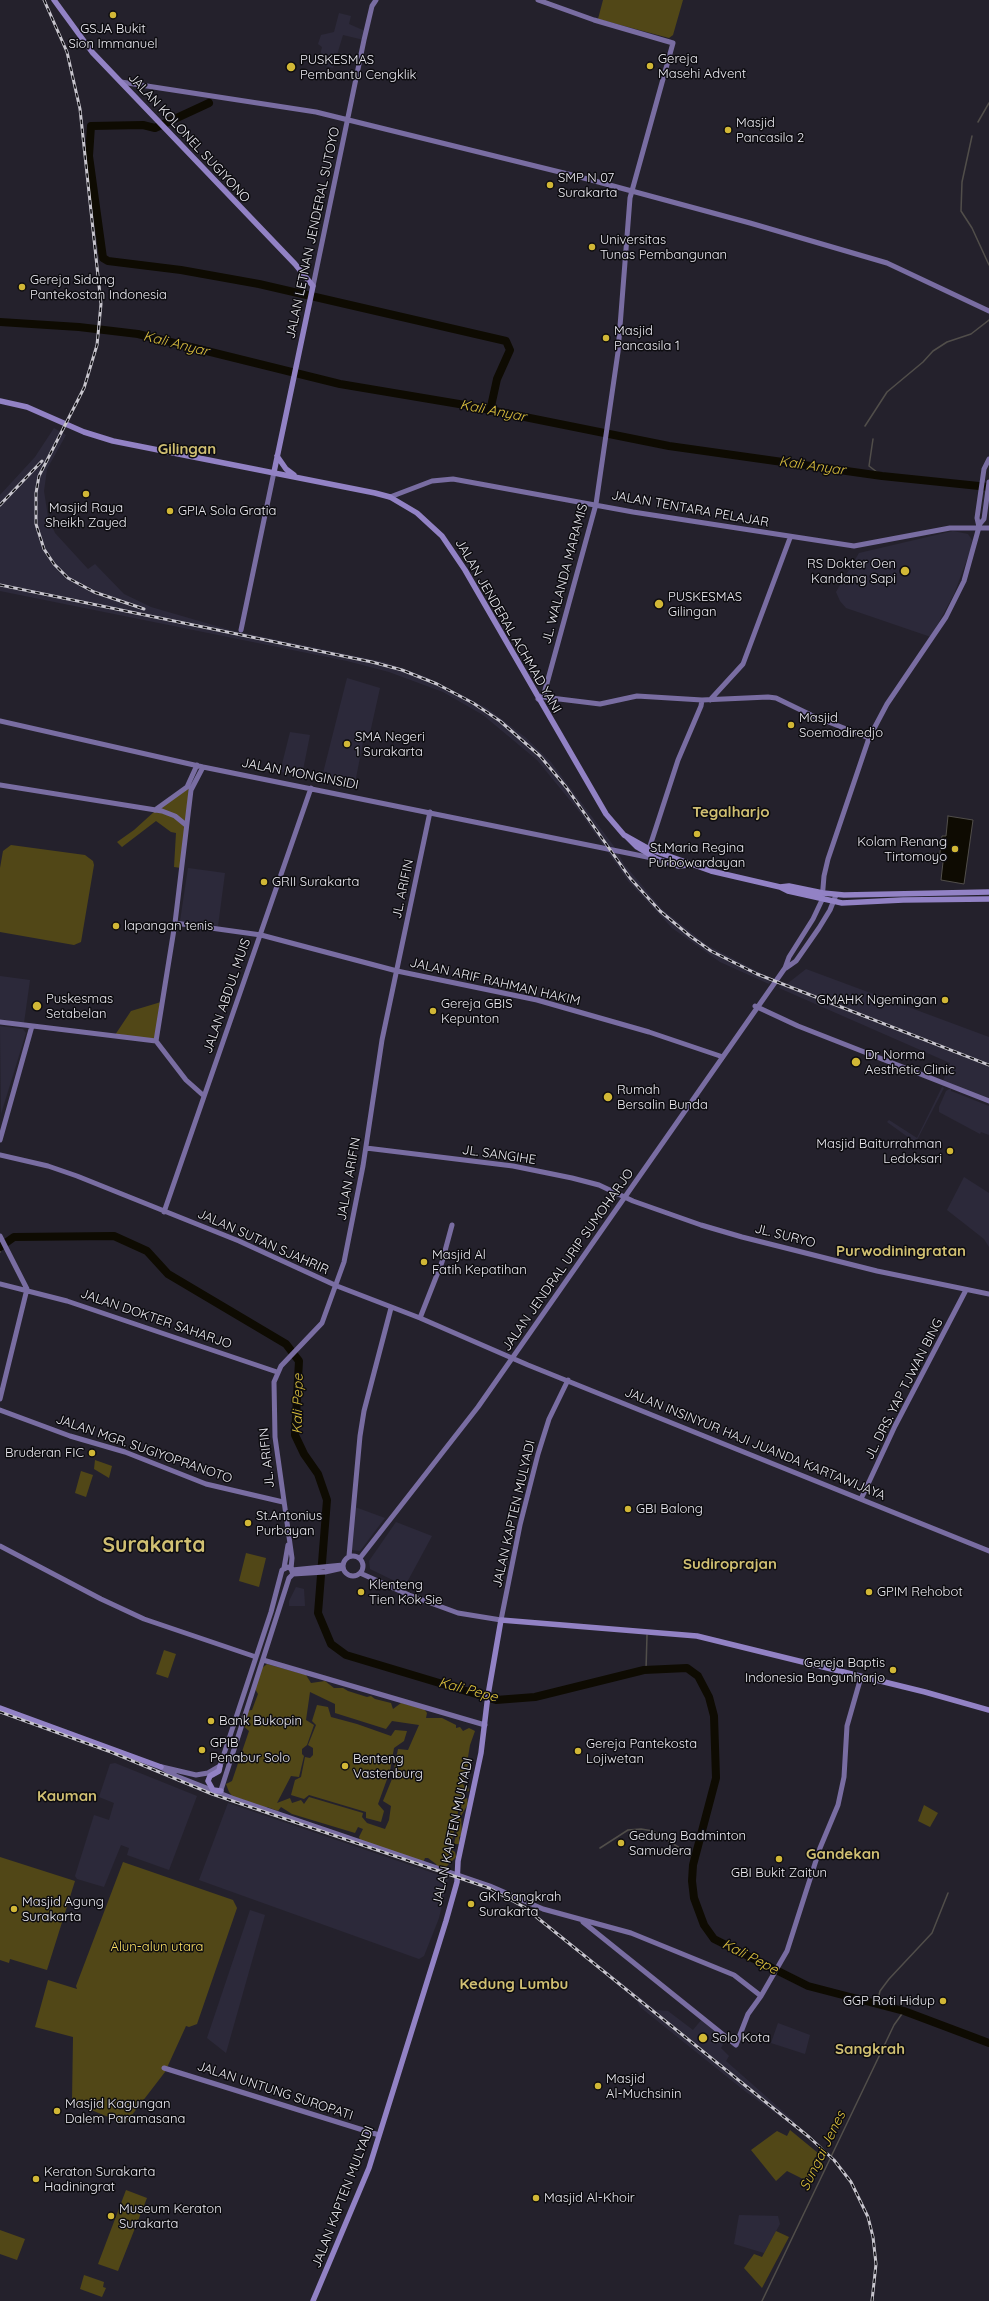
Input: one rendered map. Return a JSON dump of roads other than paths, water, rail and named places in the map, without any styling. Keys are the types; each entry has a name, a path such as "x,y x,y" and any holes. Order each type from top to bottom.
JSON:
{"main road":[{"name":"JALAN KOLONEL SUGIYONO","path":"54,0 82,40 167,128 313,286"},
{"name":"JALAN LETNAN JENDERAL SUTOYO","path":"274,472 312,296 368,20 376,0"},
{"path":"538,0 594,20 673,43 632,192"},
{"path":"121,82 316,112 632,192 745,222 887,264 989,312"},
{"name":"JL. WALANDA MARAMIS","path":"541,698 596,504 612,401 623,301 632,192"},
{"name":"JALAN JENDERAL ACHMAD YANI","path":"0,401 28,407 84,432 112,441 274,472 390,497 428,521 453,550 541,698 601,807 637,847 657,859 678,866 690,865 834,902 989,899"},
{"path":"277,456 286,469 300,478"},
{"path":"979,526 977,518 986,466 989,459"},
{"path":"241,630 274,472"},
{"name":"JALAN TENTARA PELAJAR","path":"390,497 419,485 447,479 790,538 860,546 938,530 979,526 989,528"},
{"path":"979,526 984,519 989,482"},
{"name":"JALAN JENDRAL URIP SUMOHARJO","path":"360,1558 475,1412 724,1057 757,1006 785,968 789,957 813,919 822,900 824,876 828,859 870,738 888,704 940,626 956,598 969,565 979,526"},
{"path":"710,700 743,664 790,538"},
{"path":"541,698 600,704 636,696 702,700 756,696 776,698 811,715 870,738"},
{"path":"649,849 678,760 701,706 702,700"},
{"name":"JALAN MONGINSIDI","path":"0,721 200,766 430,812 596,848 657,859"},
{"path":"156,1041 175,923 189,789 200,766"},
{"path":"0,785 169,813 186,826"},
{"name":"JALAN ABDUL MUIS","path":"164,1212 311,788"},
{"path":"155,810 189,789"},
{"name":"JL. ARIFIN","path":"398,971 430,812"},
{"name":"JALAN JENDERAL ACHMAD YANI","path":"627,837 649,849 686,862 690,865"},
{"path":"657,859 662,854"},
{"name":"JALAN JENDERAL ACHMAD YANI","path":"780,887 789,886 836,895 989,892"},
{"path":"865,894 865,902"},
{"name":"JALAN JENDRAL URIP SUMOHARJO","path":"785,968 796,961 834,902 836,895"},
{"name":"JALAN ARIF RAHMAN HAKIM","path":"175,923 261,934 398,971 537,1000 649,1032 724,1057"},
{"path":"799,941 806,946"},
{"name":"JALAN ARIFIN","path":"277,1372 322,1323 337,1286 347,1250 366,1148 382,1040 398,971"},
{"path":"757,1006 804,1029 989,1101"},
{"path":"0,1022 112,1037 156,1041 186,1080 204,1096"},
{"path":"0,1140 32,1026"},
{"name":"JL. SANGIHE","path":"366,1148 513,1166 560,1175 599,1185 626,1197"},
{"name":"JALAN SUTAN SJAHRIR","path":"0,1155 56,1168 239,1241 337,1286 420,1318 513,1358"},
{"name":"JL. SURYO","path":"626,1197 701,1225 742,1237 877,1271 989,1294"},
{"path":"420,1318 442,1262 452,1226"},
{"path":"0,1399 27,1289 7,1246 1,1237"},
{"name":"JALAN DOKTER SAHARJO","path":"0,1284 27,1289 67,1301 277,1372"},
{"name":"JL. DRS. YAP TJWAN BING","path":"861,1499 895,1426 966,1290"},
{"path":"282,1575 325,1570 343,1566 349,1556 353,1501 364,1411 391,1308"},
{"name":"JALAN INSINYUR HAJI JUANDA KARTAWIJAYA","path":"513,1358 989,1551"},
{"name":"JL. ARIFIN","path":"220,1792 291,1573 292,1558 283,1502 274,1415 273,1386 277,1372"},
{"name":"JALAN KAPTEN MULYADI","path":"313,2301 358,2197 446,1921 458,1875 485,1725 488,1695 501,1620 520,1526 538,1454 550,1419 568,1380"},
{"name":"JALAN MGR. SUGIYOPRANOTO","path":"0,1410 70,1436 125,1452 206,1484 283,1502"},
{"path":"213,1790 210,1786 209,1778 214,1772 219,1771 282,1575 289,1542"},
{"path":"0,1546 101,1599 144,1619 256,1657"},
{"path":"343,1566 348,1575 354,1576 360,1573 363,1564 360,1558 349,1556"},
{"path":"284,1568 291,1573"},
{"path":"360,1573 409,1595 458,1613 501,1620 696,1636 989,1710"},
{"path":"263,1660 485,1725"},
{"path":"581,1920 736,2045 748,2014 773,1977 790,1945 819,1852 842,1794 847,1726 861,1677"},
{"path":"0,1708 161,1767 213,1790 458,1875 544,1909 631,1933 734,1975 761,1996"},
{"path":"161,1767 196,1774 208,1774 220,1766"},
{"path":"193,1782 196,1774"},
{"path":"729,2040 739,2036"},
{"name":"JALAN UNTUNG SUROPATI","path":"164,2068 379,2135"}],"waterway":[{"path":"209,103 155,128 143,125 91,126 89,156 103,258 108,261 181,270 259,284 506,341 510,350 497,379 490,411"},
{"path":"978,122 989,103"},
{"path":"972,136 962,182 961,211 972,228 989,265"},
{"path":"865,426 887,392 923,362 933,351 947,342 971,334 989,320"},
{"name":"Kali Anyar","path":"0,322 79,327 138,334 340,384 465,405 669,446 882,476 989,487"},
{"path":"873,439 869,466 882,476"},
{"name":"Kali Pepe","path":"0,1247 14,1237 114,1236 147,1251 168,1274 286,1344 299,1361 295,1435 304,1454 318,1474 327,1500 318,1613 331,1644 346,1655 496,1700 535,1697 644,1670 687,1668 698,1676 709,1697 714,1716 716,1778 693,1865 692,1881 694,1898 704,1925 714,1939 808,1986 904,2011 989,2043"},
{"name":"Kali Pepe","path":"0,1252 1,1247"},
{"path":"646,1670 647,1635"},
{"path":"600,1848 628,1830 641,1829 653,1831 689,1854"},
{"name":"Kali Pepe","path":"690,1855 694,1857 693,1865"},
{"path":"877,2003 880,1991 889,1979 932,1933 948,1893"},
{"name":"Sungai Jenes","path":"762,2301 894,2025 904,2011"}],"railway":[{"path":"44,0 67,52 80,109 101,304 97,345 84,388 39,476 36,493 36,524 44,549 54,564 68,578 94,592 144,609"},
{"path":"0,505 42,461"},
{"path":"0,585 372,662 402,670 437,684 473,703 500,721 540,756 566,787 630,878 660,911 711,951 757,974 989,1065"},
{"path":"0,1712 111,1752 212,1794 489,1888 524,1907 809,2137 834,2160 851,2182 868,2217 873,2237 876,2264 872,2301"}],"place":[{"name":"GSJA Bukit Sion Immanuel","path":"113,15"},
{"name":"Gereja Masehi Advent","path":"650,66"},
{"name":"PUSKESMAS Pembantu Cengklik","path":"291,67"},
{"name":"Masjid Pancasila 2","path":"728,130"},
{"name":"SMP N 07 Surakarta","path":"550,185"},
{"name":"Universitas Tunas Pembangunan","path":"592,247"},
{"name":"Gereja Sidang Pantekostan Indonesia","path":"22,287"},
{"name":"Masjid Pancasila 1","path":"606,338"},
{"name":"Masjid Raya Sheikh Zayed","path":"86,494"},
{"name":"GPIA Sola Gratia","path":"170,511"},
{"name":"RS Dokter Oen Kandang Sapi","path":"905,571"},
{"name":"PUSKESMAS Gilingan","path":"659,604"},
{"name":"Masjid Soemodiredjo","path":"791,725"},
{"name":"SMA Negeri 1 Surakarta","path":"347,744"},
{"name":"St.Maria Regina Purbowardayan","path":"697,834"},
{"name":"Kolam Renang Tirtomoyo","path":"955,849"},
{"name":"GRII Surakarta","path":"264,882"},
{"name":"lapangan tenis","path":"116,926"},
{"name":"GMAHK Ngemingan","path":"945,1000"},
{"name":"Puskesmas Setabelan","path":"37,1006"},
{"name":"Gereja GBIS Kepunton","path":"433,1011"},
{"name":"Dr Norma Aesthetic Clinic","path":"856,1062"},
{"name":"Rumah Bersalin Bunda","path":"608,1097"},
{"name":"Masjid Baiturrahman Ledoksari","path":"950,1151"},
{"name":"Masjid Al Fatih Kepatihan","path":"424,1262"},
{"name":"Bruderan FIC","path":"92,1453"},
{"name":"GBI Balong","path":"628,1509"},
{"name":"St.Antonius Purbayan","path":"248,1523"},
{"name":"Klenteng Tien Kok Sie","path":"361,1592"},
{"name":"GPIM Rehobot","path":"869,1592"},
{"name":"Gereja Baptis Indonesia Bangunharjo","path":"893,1670"},
{"name":"Bank Bukopin","path":"211,1721"},
{"name":"GPIB Penabur Solo","path":"202,1750"},
{"name":"Gereja Pantekosta Lojiwetan","path":"578,1751"},
{"name":"Benteng Vastenburg","path":"345,1766"},
{"name":"Gedung Badminton Samudera","path":"621,1843"},
{"name":"GBI Bukit Zaitun","path":"779,1859"},
{"name":"GKI Sangkrah Surakarta","path":"471,1904"},
{"name":"Masjid Agung Surakarta","path":"14,1909"},
{"name":"GGP Roti Hidup","path":"943,2001"},
{"name":"Solo Kota","path":"703,2038"},
{"name":"Masjid Al-Muchsinin","path":"598,2086"},
{"name":"Masjid Kagungan Dalem Paramasana","path":"57,2111"},
{"name":"Keraton Surakarta Hadiningrat","path":"36,2179"},
{"name":"Masjid Al-Khoir","path":"536,2198"},
{"name":"Museum Keraton Surakarta","path":"111,2216"}],"district":[{"name":"Gilingan","path":"187,449"},
{"name":"Tegalharjo","path":"731,812"},
{"name":"Purwodiningratan","path":"901,1251"},
{"name":"Surakarta","path":"154,1546"},
{"name":"Sudiroprajan","path":"730,1564"},
{"name":"Kauman","path":"67,1796"},
{"name":"Gandekan","path":"843,1854"},
{"name":"Kedung Lumbu","path":"514,1984"},
{"name":"Sangkrah","path":"870,2049"}],"park label":[{"name":"Alun-alun utara","path":"157,1947"}]}
